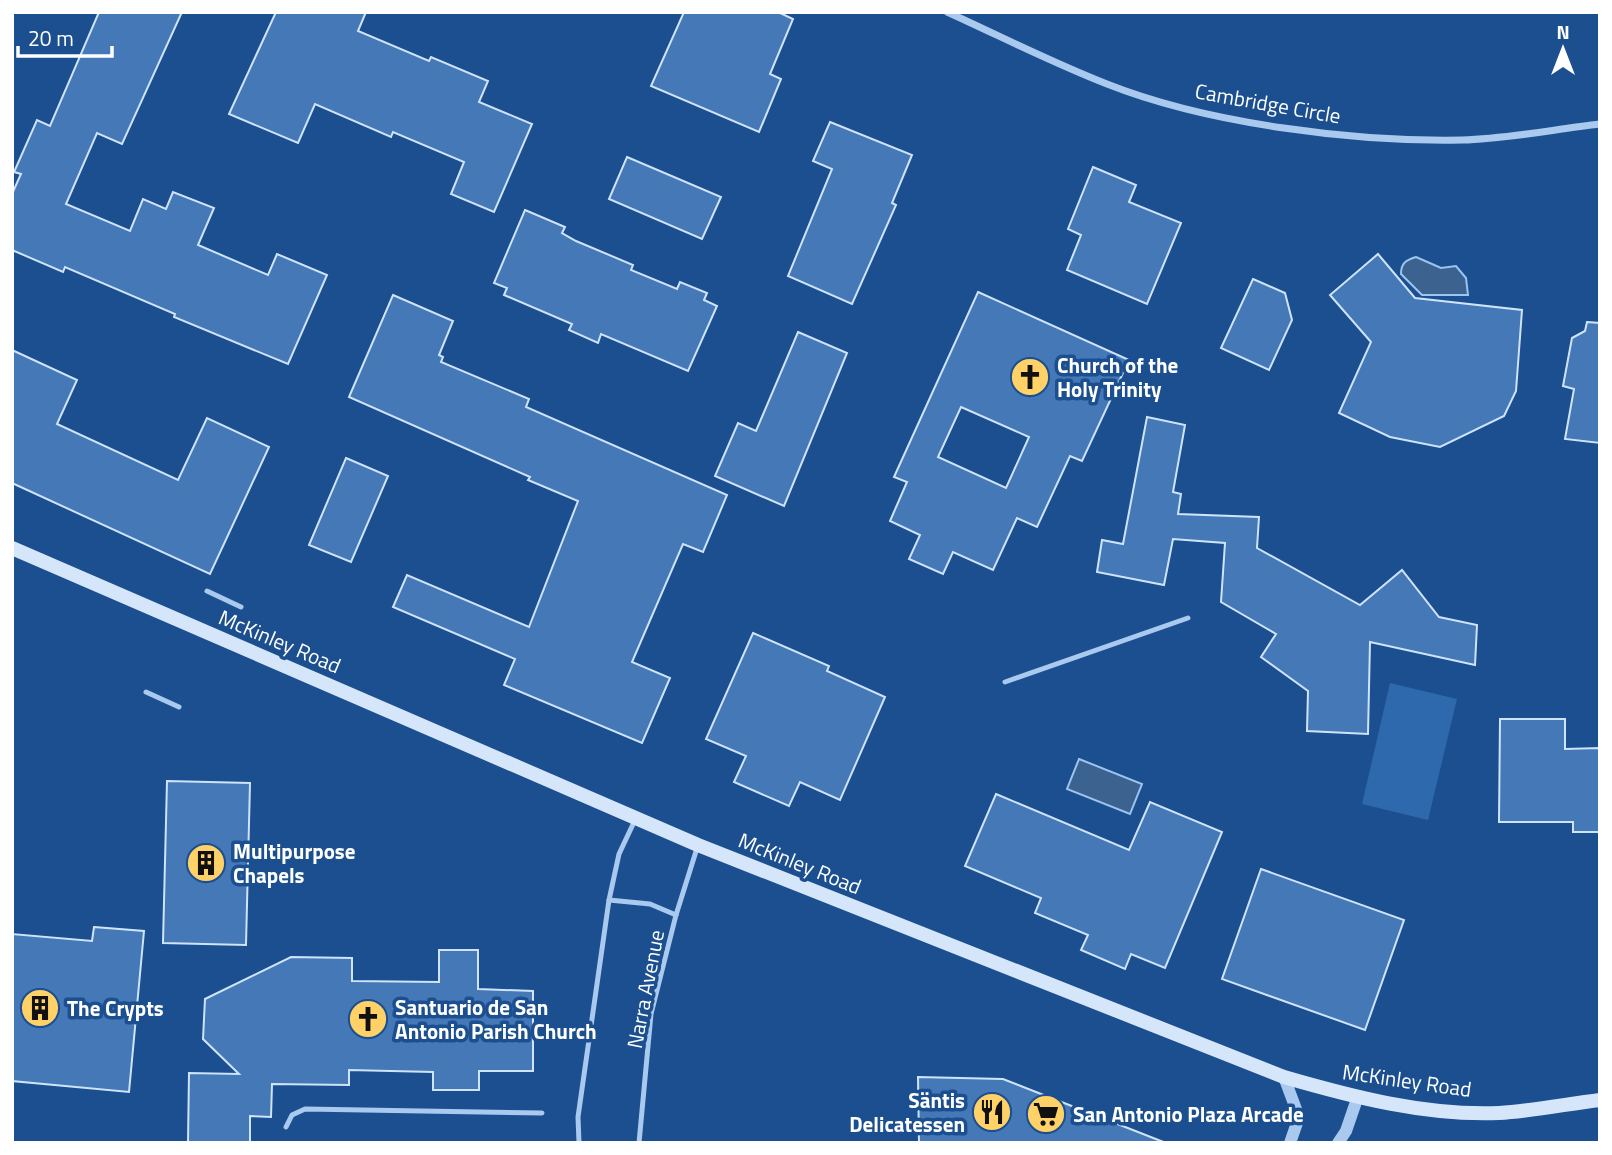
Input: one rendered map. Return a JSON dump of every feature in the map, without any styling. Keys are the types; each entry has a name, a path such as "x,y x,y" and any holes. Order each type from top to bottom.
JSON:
{"main road":[{"name":"McKinley Road","path":"12,548 698,845 1284,1077 1357,1098 1442,1110 1499,1113 1600,1100"}],"street":[{"name":"Cambridge Circle","path":"947,12 1108,85 1207,113 1315,133 1463,140 1600,124"},
{"path":"1284,1077 1299,1118 1290,1143"},
{"path":"1338,1143 1346,1131 1357,1098"}],"lane":[{"path":"207,591 242,607"},
{"path":"1005,682 1188,618"},
{"path":"146,692 180,707"},
{"path":"579,1143 578,1118 609,900 619,855 636,818"},
{"name":"Narra Avenue","path":"639,1143 651,1014 676,915 698,845"},
{"path":"609,900 650,904 676,915"},
{"path":"286,1128 292,1115 305,1109 542,1113"}],"shaded area":[{"path":"1416,257 1441,268 1456,266 1466,278 1468,295 1422,295 1401,274 1405,263"},
{"path":"1390,683 1457,699 1428,820 1362,804"},
{"path":"1079,759 1142,784 1130,814 1067,789"}],"building":[{"path":"99,12 182,12 122,144 97,133 66,204 130,231 143,199 166,209 173,192 214,208 198,245 268,275 277,254 327,275 288,364 174,317 175,314 65,267 63,272 12,250 12,194 21,174 14,172 37,120 50,126"},
{"path":"276,12 366,12 358,31 429,61 431,57 488,81 479,102 532,124 494,212 451,194 464,162 393,132 391,137 315,104 298,143 229,114"},
{"path":"684,12 778,12 793,19 770,74 781,79 759,132 651,86"},
{"path":"830,122 912,155 892,203 896,205 852,304 788,276 832,169 813,161"},
{"path":"627,157 721,197 702,239 609,199"},
{"path":"1093,167 1136,185 1129,202 1181,223 1147,304 1067,270 1081,235 1068,229"},
{"path":"525,210 565,227 562,233 576,241 633,265 631,270 677,289 680,282 707,293 704,300 717,306 688,371 601,334 598,343 569,330 572,324 504,295 507,288 494,283"},
{"path":"1378,254 1415,298 1522,310 1516,391 1504,416 1440,447 1390,437 1339,413 1371,342 1330,295"},
{"path":"1253,279 1285,293 1292,320 1269,370 1221,348"},
{"path":"978,292 1129,360 1082,461 1070,456 1037,527 1017,518 993,570 953,552 943,574 909,559 920,535 890,521 907,482 894,477","holes":["961,407 1029,437 1006,488 938,457"]},
{"path":"393,295 453,321 439,355 443,357 441,362 529,399 526,407 727,495 703,552 683,544 632,662 670,678 642,743 504,685 515,659 393,607 407,575 529,627 578,501 349,397"},
{"path":"1587,322 1600,323 1600,443 1565,439 1574,389 1563,386 1572,338 1585,331"},
{"path":"798,332 847,353 784,506 715,476 738,423 756,431"},
{"path":"12,350 77,380 57,424 178,480 207,418 269,447 210,574 12,483"},
{"path":"1147,417 1185,425 1173,492 1181,494 1178,514 1259,517 1257,548 1360,605 1402,570 1439,617 1477,625 1475,665 1370,642 1368,734 1307,731 1308,691 1261,657 1276,634 1221,602 1225,543 1173,539 1164,585 1097,572 1102,540 1123,544"},
{"path":"346,458 388,476 351,562 309,545"},
{"path":"753,633 829,666 827,671 885,697 840,800 800,782 789,806 734,782 746,756 706,739"},
{"path":"1500,719 1565,719 1565,749 1600,748 1600,832 1573,832 1573,822 1499,822"},
{"name":"Multipurpose Chapels","path":"167,781 250,783 246,945 163,943"},
{"path":"996,794 1129,850 1150,802 1222,832 1165,968 1131,954 1125,969 1081,950 1088,935 1035,913 1041,898 965,866"},
{"path":"1261,869 1404,920 1365,1030 1222,979"},
{"name":"The Crypts","path":"94,927 144,931 129,1092 12,1081 12,934 92,941"},
{"name":"Santuario de San Antonio Parish Church","path":"439,950 478,950 478,989 533,991 533,1071 479,1071 479,1090 433,1090 433,1072 349,1070 349,1085 272,1084 271,1117 250,1116 250,1143 188,1143 189,1073 239,1074 203,1039 205,999 291,957 352,958 352,981 439,982"},
{"path":"918,1077 1003,1079 1166,1143 919,1143"}],"place":[{"name":"Church of the Holy Trinity","path":"1030,377"},
{"name":"Multipurpose Chapels","path":"206,863"},
{"name":"The Crypts","path":"40,1008"},
{"name":"Santuario de San Antonio Parish Church","path":"368,1019"},
{"name":"Säntis Delicatessen","path":"992,1112"},
{"name":"San Antonio Plaza Arcade","path":"1046,1114"}]}
